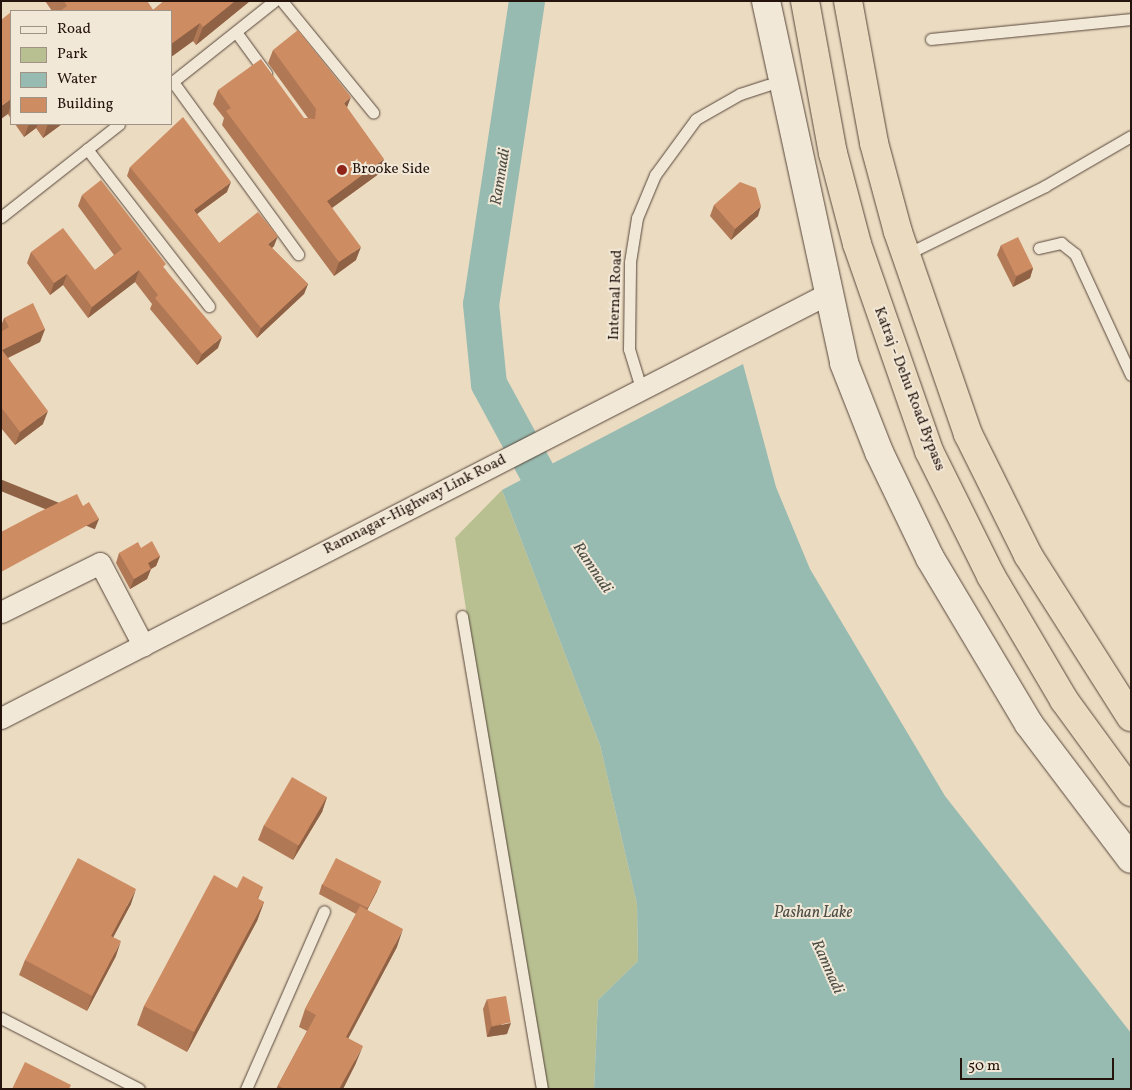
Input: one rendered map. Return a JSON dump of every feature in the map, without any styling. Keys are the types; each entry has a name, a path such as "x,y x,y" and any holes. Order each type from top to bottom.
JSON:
{"highway":[{"name":"Katraj - Dehu Road Bypass","path":"805,1 832,153 857,244 929,451 991,576 1030,642 1091,739 1131,792"},
{"path":"848,1 874,142 905,255 972,442 1028,555 1131,717"}],"street":[{"path":"766,1 844,363 879,452 930,558 1061,773 1131,859"},
{"name":"Ramnagar-Highway Link Road","path":"1,718 829,293"},
{"path":"1,612 100,563 143,645"}],"lane":[{"path":"274,1 172,82 298,254"},
{"path":"282,1 373,112"},
{"path":"931,39 1131,19"},
{"path":"236,32 276,88"},
{"name":"Internal Road","path":"641,388 629,349 630,262 638,218 655,175 696,119 740,94 768,85"},
{"path":"1,217 119,125"},
{"path":"905,255 1045,186 1131,136"},
{"path":"87,149 209,306"},
{"path":"1039,248 1061,243 1074,254 1131,375"},
{"path":"462,616 542,1089"},
{"path":"246,1089 324,911"},
{"path":"1,1018 138,1089"}],"green space":[{"path":"502,490 600,745 637,904 638,961 598,1000 594,1089 540,1089 455,538"}],"water":[{"name":"Pashan Lake","path":"743,364 776,487 810,569 945,796 1131,1033 1131,1089 594,1089 598,1000 638,961 637,904 600,745 502,490"}],"building":[{"path":"64,1 147,1 153,10 61,10 67,6"},
{"path":"164,1 235,1 203,27 200,23 172,43 172,10 153,10"},
{"path":"10,13 10,100 1,106 1,20"},
{"path":"298,30 351,97 344,103 384,159 327,201 361,247 339,262 226,111 231,108 218,90 261,59 304,118 315,119 316,109 273,50"},
{"path":"183,117 231,182 194,210 219,243 258,212 278,236 268,244 308,284 261,328 130,167"},
{"path":"101,180 166,264 163,267 222,337 202,354 155,298 158,295 139,270 92,307 67,274 54,283 31,252 63,228 95,270 122,249 82,195"},
{"path":"740,182 756,188 761,206 735,229 714,205"},
{"path":"1018,237 1033,268 1016,276 1001,245"},
{"path":"33,303 45,329 2,350 48,411 20,432 1,407 1,332 9,327 4,318"},
{"path":"77,494 83,506 89,502 99,519 1,572 1,532"},
{"path":"152,541 160,556 148,563 151,569 134,579 119,553 138,542 141,548"},
{"path":"292,777 327,797 299,845 264,825"},
{"path":"78,858 136,889 111,936 121,941 92,996 25,960"},
{"path":"336,858 381,881 368,908 322,885"},
{"path":"214,875 237,888 243,876 263,887 257,898 264,902 194,1032 144,1006"},
{"path":"360,906 403,929 346,1037 363,1046 339,1089 284,1089 278,1085 316,1015 305,1009"},
{"path":"506,996 511,1023 492,1026 487,999"},
{"path":"25,1062 71,1085 69,1089 12,1089"}],"waterway":[{"name":"Ramnadi","path":"527,1 481,304 489,384 560,515"}],"place":[{"name":"Brooke Side","path":"342,170"}]}
